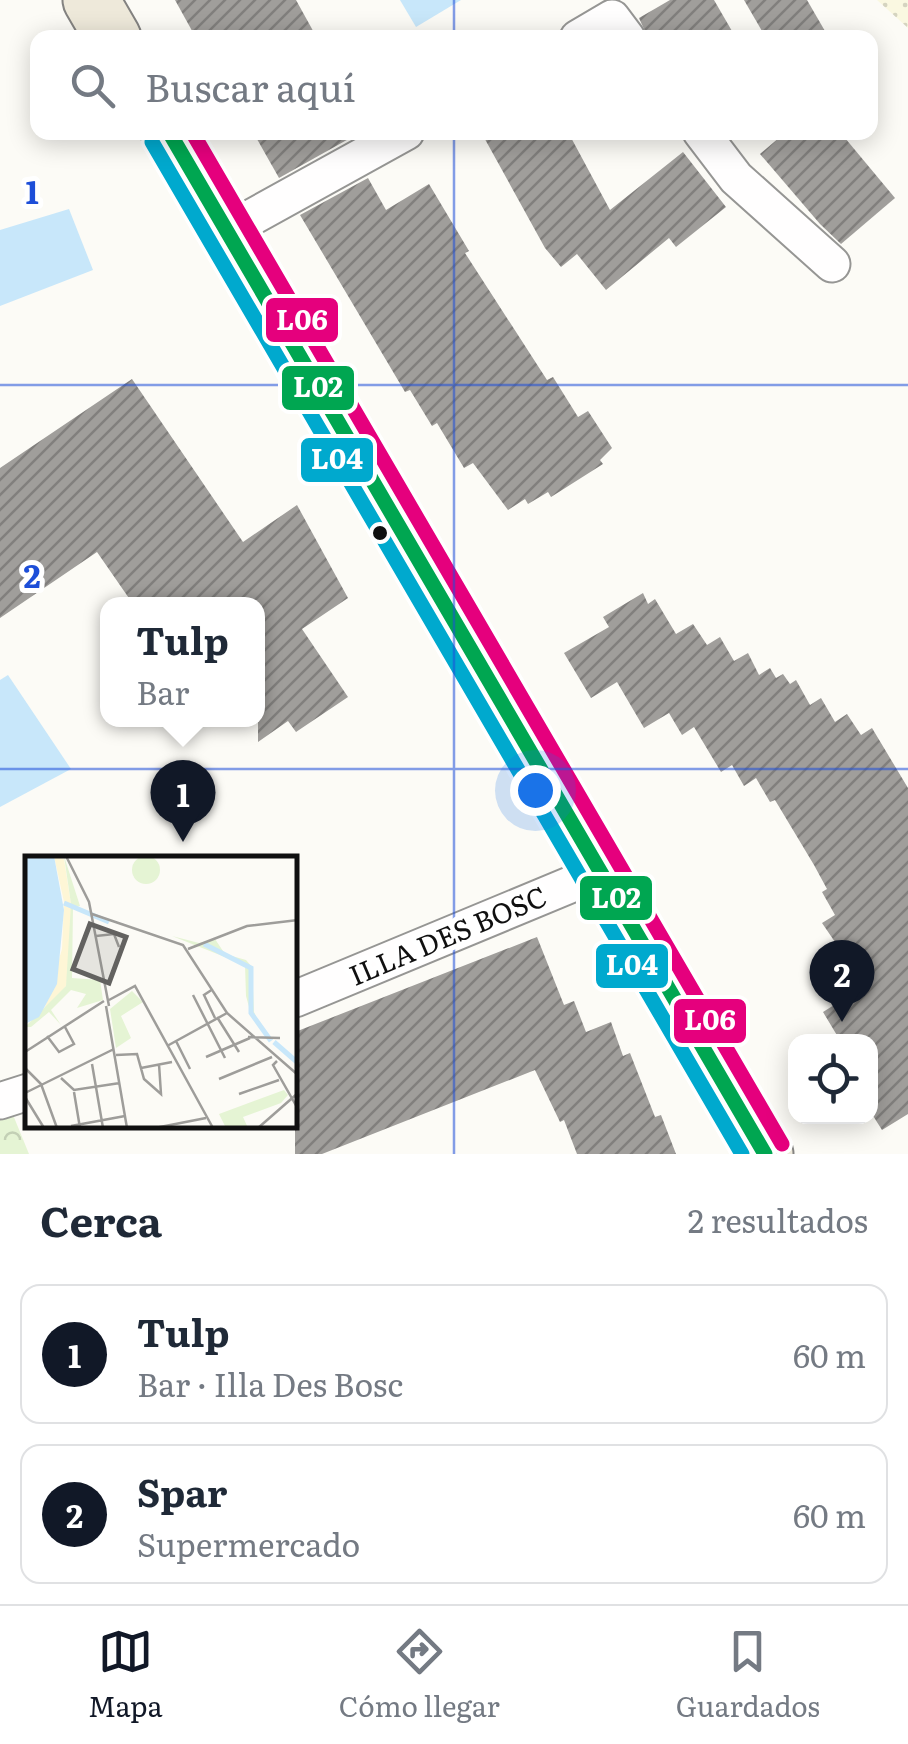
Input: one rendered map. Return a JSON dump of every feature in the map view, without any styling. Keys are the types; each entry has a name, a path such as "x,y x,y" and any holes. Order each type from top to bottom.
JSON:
{"main road":[{"path":"91,0 108,30"},
{"path":"174,140 765,1154"}],"street":[{"path":"592,30 612,18 621,30"},
{"path":"226,231 391,140"},
{"path":"707,140 736,178 832,264"},
{"name":"ILLA DES BOSC","path":"298,998 600,872"},
{"path":"0,1101 25,1093"}],"shaded area":[{"path":"877,0 908,0 908,28"}],"green space":[{"path":"0,1083 29,1154 0,1154"}],"water":[{"path":"400,0 461,0 416,27"},
{"path":"69,209 93,270 0,306 0,230"},
{"path":"8,675 71,769 0,807 0,680"}],"building":[{"path":"175,0 296,0 313,30 192,30"},
{"path":"670,0 714,0 731,30 644,30 639,18"},
{"path":"744,0 807,0 824,30 761,30"},
{"path":"258,140 347,140 279,178"},
{"path":"485,140 572,140 610,210 683,152 726,207 676,247 669,238 606,290 577,254 561,267 545,248"},
{"path":"777,140 847,140 895,198 841,244 760,154"},
{"path":"368,178 386,210 429,184 469,251 465,253 547,380 553,377 578,417 588,411 612,448 600,460 603,464 551,497 548,492 528,504 525,499 508,510 473,463 464,468 437,423 432,426 410,390 405,392 300,215"},
{"path":"132,379 243,542 297,505 348,598 302,629 348,697 296,732 288,721 258,742 258,727 265,727 265,597 128,597 97,552 0,618 0,468"},
{"path":"643,593 648,604 655,599 676,634 693,624 707,645 720,637 734,661 748,653 759,675 770,668 776,678 783,674 790,684 796,680 810,705 821,698 835,722 847,714 861,735 872,728 908,788 908,1114 882,1130 878,1124 878,1034 836,1034 823,1012 850,995 822,950 835,942 822,923 835,915 822,892 827,889 814,865 775,800 770,802 756,778 744,786 732,765 721,772 694,727 682,735 669,713 644,728 617,682 591,698 564,653 609,627 603,617"},
{"path":"537,937 564,1005 574,1001 586,1032 611,1022 623,1056 630,1053 655,1117 661,1115 676,1154 577,1154 564,1120 560,1122 535,1070 322,1154 295,1154 298,1031"}],"transit line":[{"name":"L02","path":"174,140 765,1154"},
{"name":"L06","path":"197,140 782,1144"},
{"name":"L04","path":"152,142 742,1154"}],"place":[{"name":"Tulp","path":"183,842"},
{"name":"Spar","path":"842,1022"}]}
